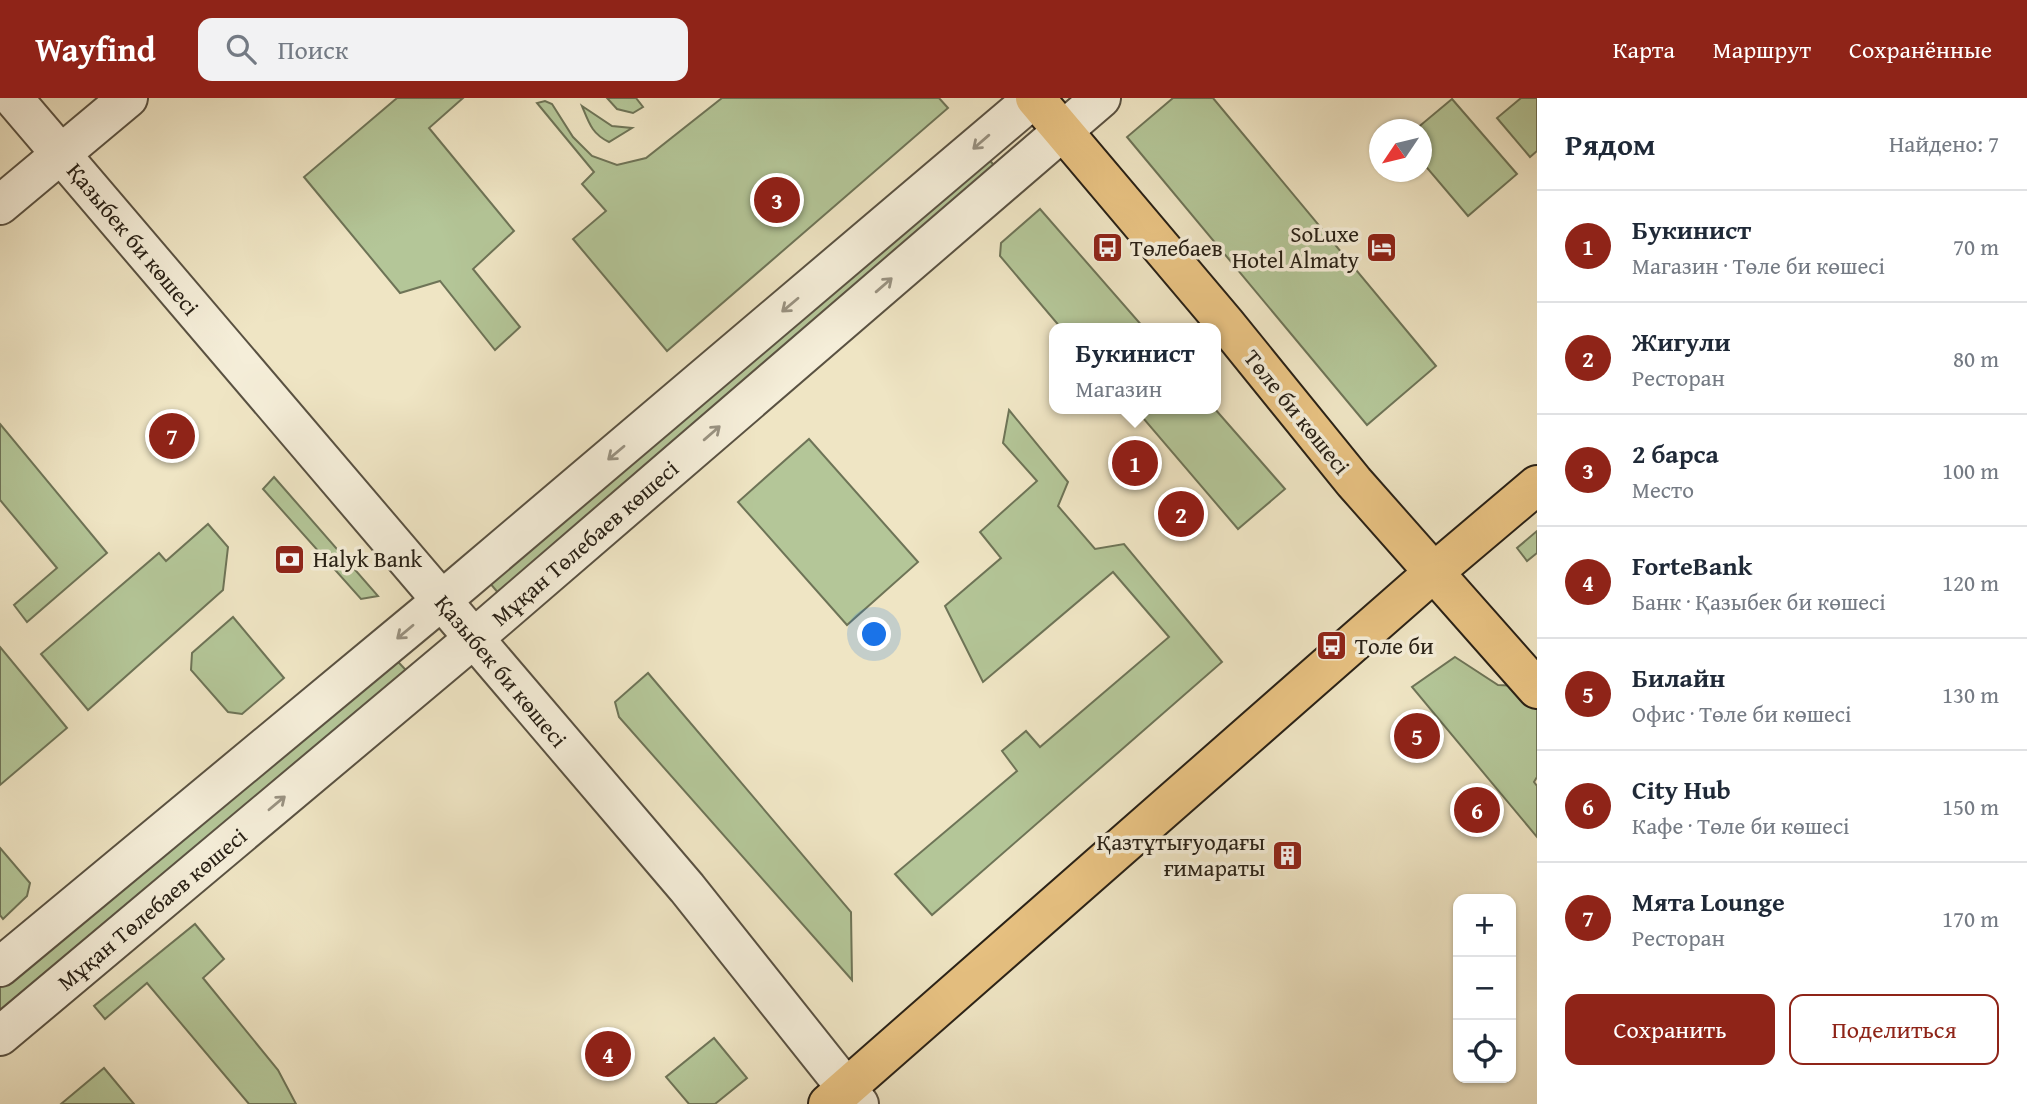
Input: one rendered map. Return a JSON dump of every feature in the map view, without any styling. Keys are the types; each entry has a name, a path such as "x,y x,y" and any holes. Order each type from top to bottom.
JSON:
{"main road":[{"name":"Төле би көшесі","path":"1034,98 1354,482 1537,690"},
{"path":"844,1099 1433,572 1537,485"}],"street":[{"name":"Қазыбек би көшесі","path":"13,98 687,888 844,1099"},
{"path":"0,205 128,98"},
{"name":"Мұқан Төлебаев көшесі","path":"0,967 442,601 1034,98"},
{"name":"Мұқан Төлебаев көшесі","path":"0,1036 473,639 1101,98"}],"green space":[{"path":"397,98 463,98 429,128 514,231 473,269 520,327 495,350 440,281 400,293 304,177"},
{"path":"607,98 636,98 643,107 633,113 617,109"},
{"path":"722,98 939,98 948,108 667,351 573,239 606,211 582,184 594,172 537,103 545,101 552,104 573,137 592,156 617,165 646,158"},
{"path":"1173,98 1213,98 1436,366 1367,425 1127,137"},
{"path":"1521,98 1537,98 1537,151 1530,157 1497,118"},
{"path":"1452,99 1517,174 1468,216 1432,174 1432,119 1428,119"},
{"path":"582,106 612,126 632,128 609,142 595,132"},
{"path":"978,146 1006,180 510,607 479,570"},
{"path":"1040,209 1140,323 1057,323 1000,256 1001,243"},
{"path":"1009,410 1068,482 1058,506 1095,549 1124,544 1222,662 932,915 895,874 1017,771 1002,751 1026,731 1040,747 1169,637 1113,572 983,682 945,606 1001,558 980,532 1037,481 1003,443"},
{"path":"1148,414 1219,414 1285,489 1238,529 1143,418"},
{"path":"0,424 107,553 27,622 14,605 57,568 0,500"},
{"path":"809,439 918,562 847,625 738,502"},
{"path":"274,477 378,596 361,599 263,489"},
{"path":"208,524 228,547 223,590 88,710 41,654 159,553 166,561"},
{"path":"1537,531 1537,553 1527,561 1517,548"},
{"path":"233,617 284,678 242,714 228,712 191,670 192,653"},
{"path":"0,647 67,728 0,785"},
{"path":"385,648 419,684 0,1036 0,967"},
{"path":"1455,657 1498,685 1521,686 1537,707 1537,777 1534,782 1537,786 1537,837 1412,687"},
{"path":"648,673 851,912 852,980 619,717 615,702"},
{"path":"0,848 30,883 27,896 3,919 0,915"},
{"path":"195,924 224,959 203,978 278,1070 296,1104 249,1104 147,983 105,1019 94,1006"},
{"path":"714,1038 747,1078 715,1104 689,1104 666,1077"},
{"path":"104,1068 134,1104 61,1104"}],"place":[{"name":"2 барса","path":"777,200"},
{"name":"SoLuxe Hotel Almaty","path":"1382,247"},
{"name":"Төлебаев","path":"1107,248"},
{"name":"Мята Lounge","path":"172,436"},
{"name":"Букинист","path":"1135,463"},
{"name":"Жигули","path":"1181,514"},
{"name":"Halyk Bank","path":"290,559"},
{"name":"Толе би","path":"1332,646"},
{"name":"Билайн","path":"1417,736"},
{"name":"City Hub","path":"1477,810"},
{"name":"Қазтұтығуодағы ғимараты","path":"1288,855"},
{"name":"ForteBank","path":"608,1054"}]}
